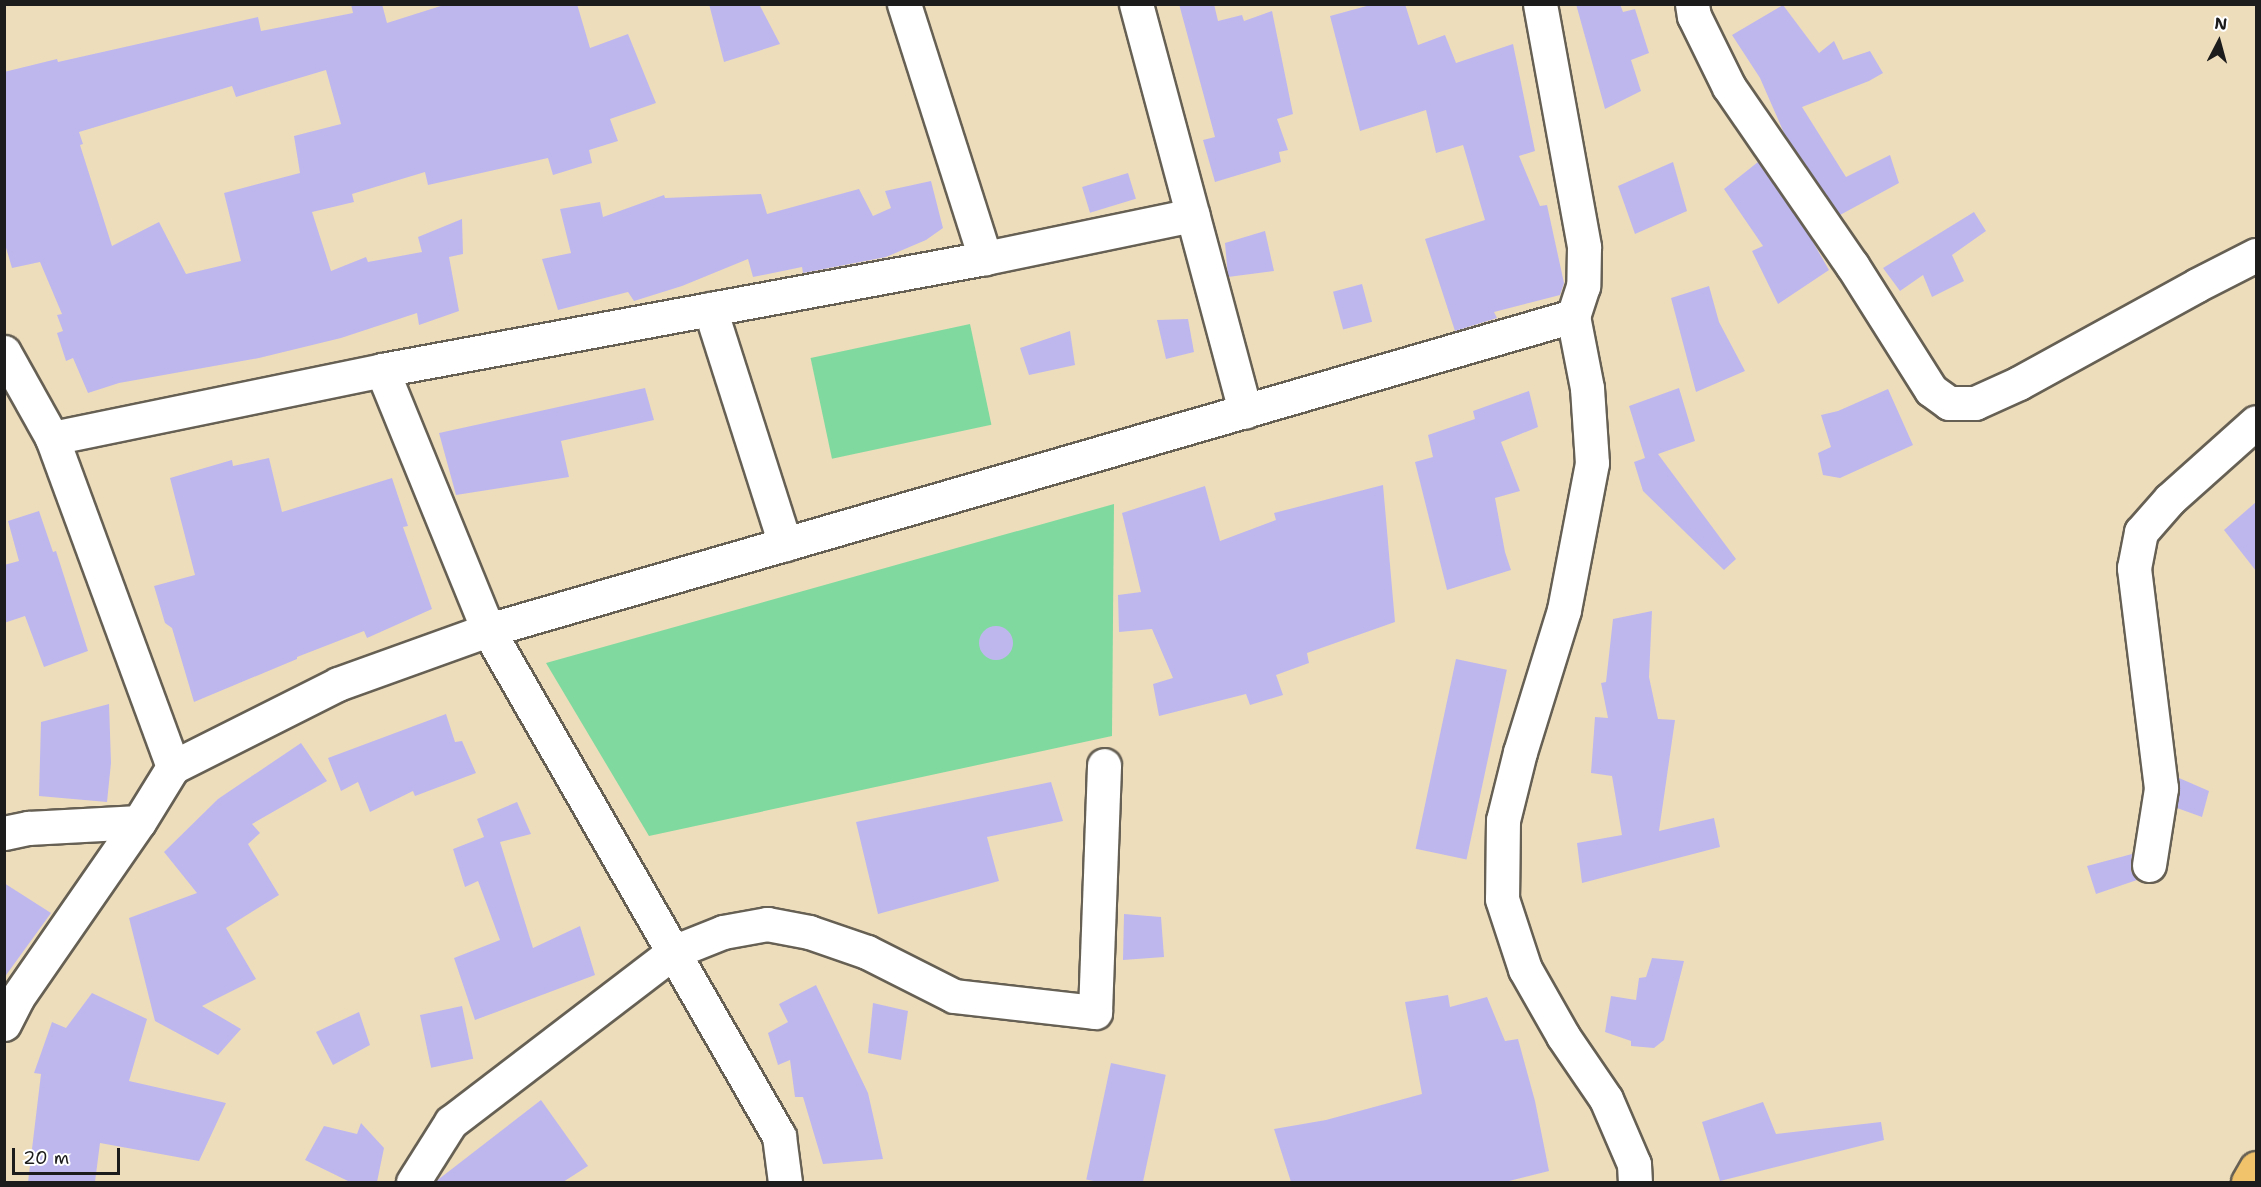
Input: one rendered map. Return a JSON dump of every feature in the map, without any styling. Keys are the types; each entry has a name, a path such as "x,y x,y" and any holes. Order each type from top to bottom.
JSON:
{"main road":[{"path":"2248,1182 2256,1168"}],"street":[{"path":"904,4 985,258"},
{"path":"1136,4 1245,412"},
{"path":"1540,4 1584,248 1583,286 1573,316 1587,388 1592,463 1564,610 1520,752 1503,820 1502,898 1525,969 1563,1036 1606,1099 1634,1164 1635,1182"},
{"path":"1692,4 1694,16 1729,87 1852,265 1931,390 1949,403 1975,403 2019,383 2256,255"},
{"path":"52,438 382,370 985,258 1193,215"},
{"path":"710,309 785,544"},
{"path":"4,1024 16,998 139,822 173,767 338,684 488,630 1573,316"},
{"path":"4,352 52,438 173,767"},
{"path":"382,370 488,630 779,1136 785,1182"},
{"path":"2149,865 2161,788 2134,568 2141,532 2170,499 2256,422"},
{"path":"413,1182 451,1122 673,952 723,932 767,924 809,932 867,952 954,996 1095,1012 1104,765"},
{"path":"4,833 28,828 139,822"}],"green space":[{"path":"970,324 991,425 832,459 811,358"},
{"path":"1114,504 1112,736 649,836 546,663"}],"building":[{"path":"351,4 382,4 387,23 447,4 577,4 590,48 628,34 656,103 610,119 618,141 589,150 592,163 553,175 548,158 428,185 425,172 352,194 354,202 312,212 331,271 366,257 368,262 422,252 418,237 462,219 463,254 449,257 459,311 419,325 417,313 341,338 259,358 119,383 88,393 73,358 66,361 57,333 63,331 57,315 62,314 40,262 12,268 4,241 4,72 258,17 261,31 353,13","holes":["326,70 341,124 294,136 300,173 224,193 241,261 186,274 159,222 112,246 80,145 83,144 79,132 232,86 236,97"]},
{"path":"709,4 759,4 780,44 724,62"},
{"path":"1179,4 1214,4 1218,21 1242,15 1244,21 1272,11 1293,114 1277,119 1288,150 1279,152 1281,162 1215,182 1203,140 1215,137"},
{"path":"1374,4 1405,4 1418,45 1445,35 1456,63 1513,44 1535,151 1519,156 1540,206 1547,205 1564,283 1560,295 1494,312 1497,318 1455,331 1425,239 1485,220 1463,145 1436,153 1426,110 1360,131 1330,16"},
{"path":"1576,4 1620,4 1623,12 1635,9 1649,53 1631,60 1641,91 1605,109"},
{"path":"1783,5 1819,53 1834,41 1843,60 1870,51 1883,73 1869,81 1802,107 1846,177 1890,155 1899,183 1840,215 1784,133 1760,78 1732,35"},
{"path":"1673,162 1687,211 1635,234 1618,186"},
{"path":"1758,162 1810,237 1829,270 1778,304 1752,251 1763,246 1724,189"},
{"path":"1128,173 1136,199 1090,213 1082,187"},
{"path":"931,181 943,228 926,240 886,257 803,273 802,267 753,277 748,259 682,286 634,301 628,292 558,310 542,259 571,253 560,209 600,202 603,217 664,195 665,198 761,194 767,214 859,189 873,216 891,208 885,191"},
{"path":"1974,212 1986,231 1952,255 1964,281 1932,297 1923,275 1900,291 1883,268"},
{"path":"1265,231 1274,271 1228,277 1225,243"},
{"path":"1362,284 1372,322 1343,329 1333,292"},
{"path":"1709,286 1719,322 1745,371 1696,392 1671,298"},
{"path":"1188,319 1194,352 1166,359 1157,320"},
{"path":"1070,331 1075,365 1029,375 1020,348"},
{"path":"645,388 654,420 561,441 569,477 456,495 439,433"},
{"path":"1679,388 1695,441 1658,454 1736,559 1724,570 1643,491 1634,462 1645,458 1629,406"},
{"path":"1888,389 1913,445 1840,478 1823,475 1818,453 1831,447 1821,415 1838,411"},
{"path":"1529,391 1538,427 1501,442 1520,491 1495,498 1505,552 1511,570 1447,590 1415,462 1433,457 1428,435 1475,419 1473,411"},
{"path":"269,458 282,512 392,478 408,526 403,527 432,609 367,638 364,631 297,657 297,659 194,702 172,628 165,623 154,586 195,575 170,478 232,460 233,466"},
{"path":"1383,485 1395,622 1307,653 1309,663 1276,675 1283,695 1250,705 1246,694 1159,716 1153,684 1173,678 1152,629 1119,632 1118,595 1141,592 1122,513 1205,486 1220,541 1276,520 1274,513"},
{"path":"2256,502 2256,571 2224,530"},
{"path":"39,511 53,552 56,551 88,651 44,667 25,616 4,623 4,565 19,561 8,521"},
{"path":"1652,611 1649,677 1658,719 1675,720 1659,831 1714,818 1720,847 1582,883 1577,843 1622,835 1612,776 1591,773 1595,717 1608,718 1601,683 1606,682 1613,619"},
{"path":"996,626 1008,631 1013,643 1008,655 996,660 984,655 979,643 984,631"},
{"path":"1456,659 1507,670 1467,860 1416,849"},
{"path":"109,704 111,763 107,802 39,796 41,722"},
{"path":"446,714 455,742 462,741 476,773 415,796 413,791 370,812 358,782 341,791 328,758"},
{"path":"301,743 327,781 252,824 260,833 248,844 279,895 226,928 256,979 202,1006 241,1029 218,1055 155,1021 129,918 197,893 164,852 218,799"},
{"path":"2179,778 2209,791 2202,817 2177,808"},
{"path":"1051,782 1063,821 987,837 999,881 878,914 856,822"},
{"path":"517,802 531,834 500,842 533,948 580,926 595,975 475,1020 454,958 500,940 478,881 465,887 453,849 484,837 477,819"},
{"path":"2132,854 2131,871 2137,880 2096,894 2087,866"},
{"path":"4,883 51,913 4,978"},
{"path":"1124,914 1161,917 1164,957 1123,960"},
{"path":"1652,958 1684,961 1664,1040 1654,1048 1631,1046 1631,1041 1605,1032 1611,996 1636,1000 1639,978 1646,977"},
{"path":"816,985 868,1093 883,1159 823,1164 803,1097 795,1097 790,1060 778,1065 768,1033 788,1022 779,1004"},
{"path":"92,993 147,1019 129,1081 226,1103 199,1161 100,1143 95,1182 28,1182 41,1074 34,1073 52,1022 66,1028"},
{"path":"1448,995 1450,1007 1487,997 1505,1041 1518,1039 1535,1101 1549,1171 1505,1182 1291,1182 1274,1129 1326,1120 1422,1094 1405,1002"},
{"path":"873,1003 908,1011 901,1060 868,1053"},
{"path":"462,1006 473,1059 431,1068 420,1015"},
{"path":"359,1012 370,1045 333,1065 316,1032"},
{"path":"1111,1063 1166,1075 1143,1182 1098,1182 1086,1179"},
{"path":"541,1100 588,1166 563,1182 435,1182"},
{"path":"1763,1102 1776,1134 1881,1122 1884,1140 1720,1181 1702,1122"},
{"path":"361,1123 384,1148 377,1182 350,1182 305,1160 324,1126 357,1134"}]}
